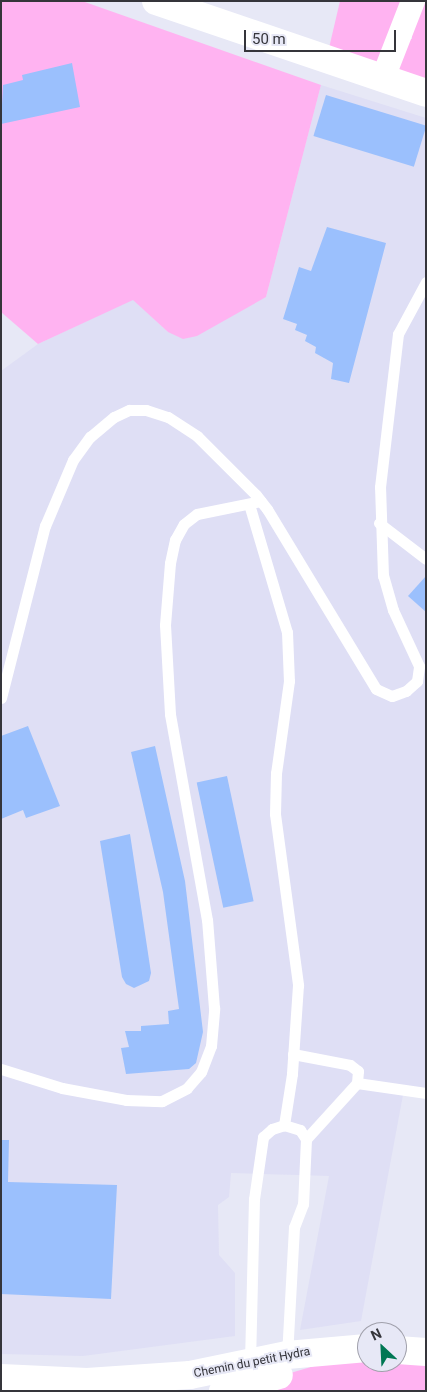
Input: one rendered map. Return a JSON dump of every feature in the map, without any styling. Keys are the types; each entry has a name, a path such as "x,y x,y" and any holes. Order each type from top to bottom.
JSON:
{"main road":[{"path":"156,1 426,93"},
{"name":"Chemin du petit Hydra","path":"222,1391 250,1375 288,1364 322,1350 357,1348"},
{"path":"407,1351 426,1352"},
{"name":"Chemin du petit Hydra","path":"1,1378 86,1382 190,1376 250,1375"}],"street":[{"path":"383,78 414,1"}],"lane":[{"path":"1,698 45,526 73,460 90,437 114,417 129,410 146,410 168,417 197,436 261,501 376,689 392,696 406,691 417,681 419,666 393,610 383,576 379,523 380,486 398,334 426,282"},
{"path":"1,1069 62,1088 126,1100 162,1101 187,1088 201,1072 211,1046 214,1008 207,920 170,714 165,625 170,563 175,540 184,524 197,514 261,501"},
{"path":"249,504 287,632 289,681 276,773 275,814 298,985 293,1054 284,1125"},
{"path":"379,523 426,559"},
{"path":"293,1054 350,1065 358,1071 357,1083 306,1139"},
{"path":"357,1083 426,1092"},
{"path":"250,1375 254,1199 263,1137 272,1129 284,1125 300,1130 306,1139 303,1204 294,1228 288,1364"}],"shaded area":[{"path":"1,1 82,1 321,85 266,297 197,336 183,339 168,332 133,300 38,344 1,312"},
{"path":"340,1 405,1 379,68 329,48"},
{"path":"417,1 426,1 426,87 402,78 396,67 407,39 412,39 411,19"},
{"path":"321,85 426,118 426,1090 403,1095 361,1321 300,1330 329,1176 231,1173 229,1197 218,1205 219,1255 235,1273 235,1336 83,1356 1,1354 1,371 38,344 133,299 168,332 266,297"},
{"path":"357,1361 357,1372 407,1372 407,1362 426,1363 426,1391 229,1391 321,1364"}],"building":[{"path":"72,63 80,107 1,124 3,85 23,80 22,75"},
{"path":"326,95 426,126 414,167 313,136"},
{"path":"327,227 386,243 349,383 331,379 333,363 315,353 316,347 305,341 307,335 295,330 297,324 283,319 299,267 311,271"},
{"path":"426,576 426,612 408,596"},
{"path":"28,726 60,806 26,818 23,810 1,819 1,736"},
{"path":"155,746 185,881 203,1032 196,1063 189,1069 126,1074 121,1048 129,1047 125,1031 141,1031 141,1026 169,1024 168,1011 179,1009 163,892 131,752"},
{"path":"227,776 254,901 223,908 197,782"},
{"path":"130,834 151,973 149,981 134,988 126,984 122,977 100,841"},
{"path":"1,1140 9,1140 8,1182 117,1185 111,1299 1,1294"}]}
